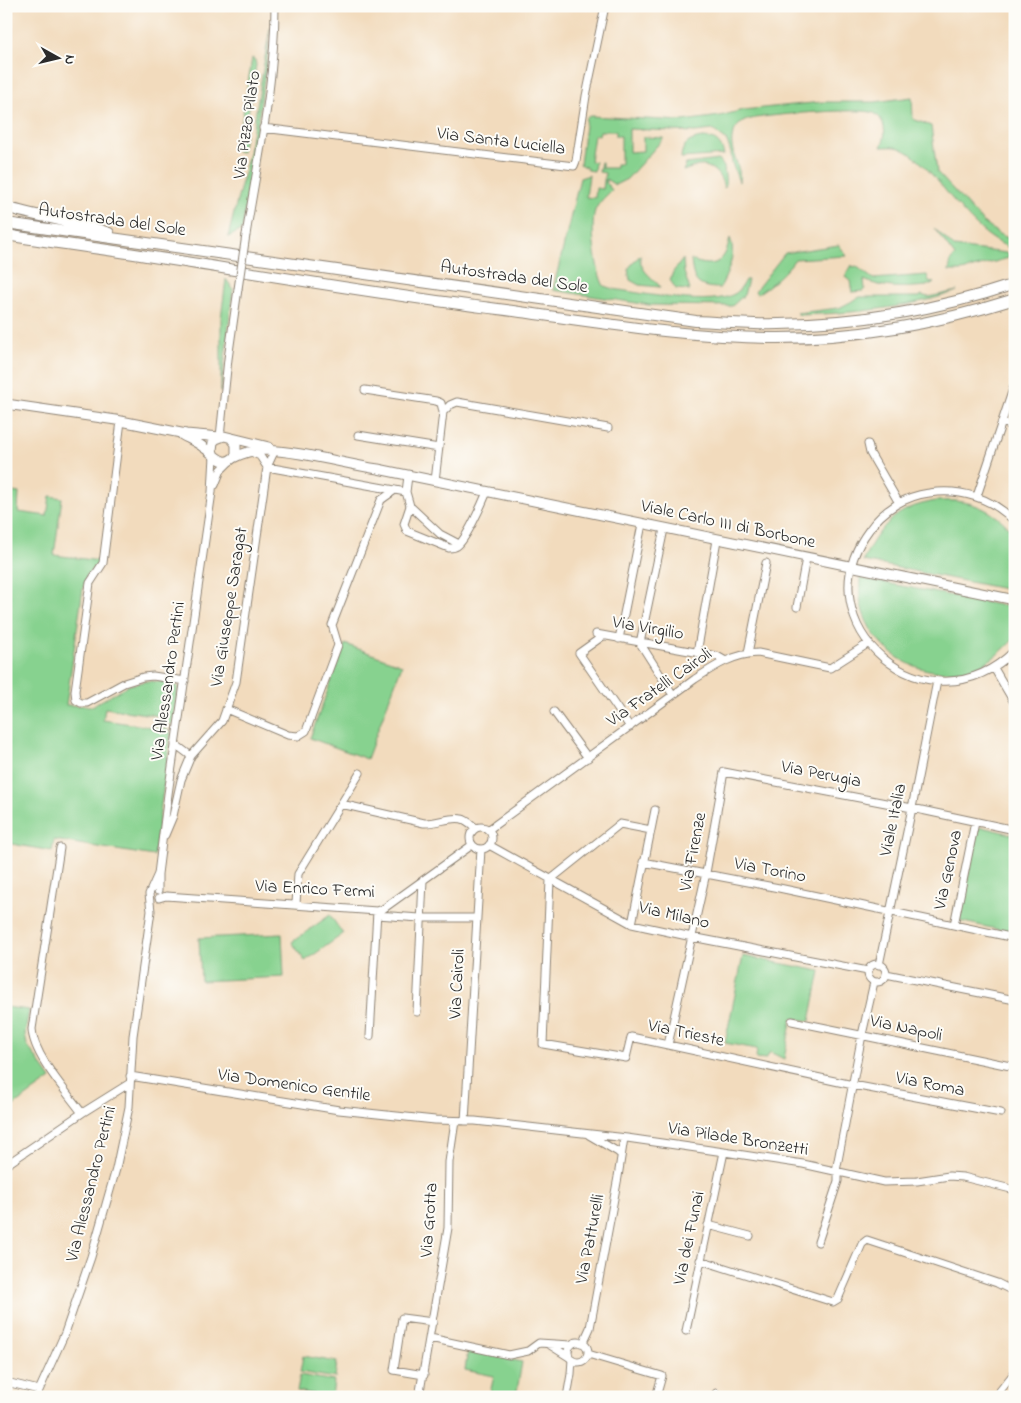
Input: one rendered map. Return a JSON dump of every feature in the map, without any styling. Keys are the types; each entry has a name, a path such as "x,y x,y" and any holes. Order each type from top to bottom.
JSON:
{"highway":[{"path":"6,207 94,228 131,240"},
{"name":"Autostrada del Sole","path":"6,223 696,321 779,324 846,321 920,309 984,294 1015,284"},
{"name":"Autostrada del Sole","path":"6,235 421,300 698,335 779,338 852,334 923,323 1015,299"}],"main road":[{"path":"6,404 231,438 237,447 232,459 223,462 199,444 171,430"},
{"path":"214,456 212,446 216,439 220,437"},
{"name":"Viale Carlo III di Borbone","path":"231,438 294,454 435,481 1015,600"},
{"name":"Viale Carlo III di Borbone","path":"232,459 250,452 294,454"}],"street":[{"name":"Via Pizzo Pilato","path":"269,6 275,19"},
{"name":"Via Pizzo Pilato","path":"224,405 228,359 274,44 275,6"},
{"name":"Via Santa Luciella","path":"263,128 574,166 586,96 605,6"},
{"path":"977,496 1015,383"},
{"path":"365,390 441,403 444,412 435,481"},
{"path":"444,412 450,405 457,402 608,428"},
{"path":"220,437 224,405"},
{"path":"224,405 226,425 231,438"},
{"path":"121,421 103,563 90,583 75,691 76,700 80,703 88,703 124,683 142,677 154,676 185,681"},
{"path":"1002,422 1015,427"},
{"path":"358,435 439,448"},
{"path":"868,444 870,453 899,503"},
{"path":"250,452 260,456 267,467 406,492"},
{"name":"Via Giuseppe Saragat","path":"161,844 172,816 181,780 191,756 222,721 236,682 267,467 274,452"},
{"name":"Via Alessandro Pertini","path":"38,1393 65,1333 91,1257 116,1169 128,1107 133,1036 151,911 157,895 161,844 212,492 214,456"},
{"name":"Via Alessandro Pertini","path":"212,492 221,470 232,459"},
{"path":"408,476 406,492 410,506 440,534 459,544"},
{"path":"375,486 381,500"},
{"path":"226,709 288,735 298,736 306,731 338,645 332,625 381,500 395,490"},
{"path":"1015,522 1001,509 977,496 951,491 924,493 899,503 874,523 864,536 857,551 852,567 850,587 852,606 856,619 868,643 892,665 913,676 937,681 965,679 994,668 1015,650"},
{"path":"410,506 404,524 407,531 449,548 455,548 480,508 487,492"},
{"path":"619,639 642,524"},
{"path":"664,529 640,643 674,695"},
{"path":"697,653 717,540"},
{"path":"798,607 806,558"},
{"path":"748,653 766,563"},
{"name":"Via Virgilio","path":"630,727 579,654 599,635 717,656 724,660"},
{"name":"Via Fratelli Cairoli","path":"488,830 724,660 748,653 758,653 830,668 868,643"},
{"path":"994,668 1015,704"},
{"name":"Viale Italia","path":"879,964 937,681"},
{"path":"554,712 588,758"},
{"path":"175,744 191,756"},
{"name":"Via Perugia","path":"724,772 1015,830"},
{"name":"Via Firenze","path":"668,1045 706,873 724,772"},
{"path":"296,904 298,874 360,773"},
{"path":"341,804 424,823 457,818 463,819 476,828"},
{"path":"632,924 655,810"},
{"name":"Via Genova","path":"954,925 975,822"},
{"path":"550,880 620,824 651,830"},
{"path":"482,827 488,830 492,838 489,845 481,849 472,845 470,833 476,828 482,827"},
{"name":"Via Enrico Fermi","path":"157,895 296,904 377,913 472,845"},
{"name":"Via Milano","path":"489,845 632,924 868,971"},
{"path":"60,848 32,1029 33,1038 42,1058 82,1113"},
{"name":"Via Cairoli","path":"465,1121 481,849"},
{"name":"Via Torino","path":"643,862 706,873 1015,938"},
{"path":"417,1012 423,880"},
{"name":"Via Trieste","path":"550,880 543,1044 626,1058 631,1038 853,1085"},
{"path":"370,1036 377,913 420,918 477,918"},
{"path":"879,964 884,968 886,974 882,981 874,982 868,976 868,971 874,965 879,964"},
{"path":"886,974 1015,1000"},
{"path":"818,1242 838,1181 836,1171 874,982"},
{"name":"Via Napoli","path":"792,1021 1015,1068"},
{"path":"6,1166 130,1080"},
{"name":"Via Domenico Gentile","path":"130,1080 339,1110 455,1121"},
{"name":"Via Roma","path":"853,1085 1001,1113"},
{"name":"Via Pilade Bronzetti","path":"455,1121 587,1133 724,1152 836,1171 884,1182 917,1181 950,1176 963,1177 1015,1190"},
{"name":"Via Grotta","path":"420,1397 448,1228 449,1162 455,1121"},
{"path":"587,1133 618,1152 621,1156"},
{"name":"Via Patturelli","path":"588,1352 590,1328 624,1138"},
{"name":"Via dei Funai","path":"686,1332 724,1152"},
{"path":"708,1225 750,1236"},
{"path":"700,1260 832,1302 838,1299 862,1244 867,1240 996,1283 1015,1292"},
{"path":"424,1375 394,1370 402,1318 433,1322"},
{"name":"Via Patturelli","path":"581,1343 584,1341 590,1328"},
{"path":"430,1338 509,1355 528,1351 539,1344 571,1345"},
{"path":"567,1397 573,1359 568,1351 571,1345 576,1342 581,1343 588,1352 662,1376 656,1397"},
{"path":"548,1343 573,1359 583,1360 588,1352"},
{"path":"997,1396 1015,1372"},
{"path":"6,1382 38,1393"}],"green space":[{"path":"270,28 242,230 228,237 249,153"},
{"path":"252,58 255,60 256,65 242,152 237,151"},
{"path":"912,97 913,119 931,126 937,172 984,223 999,234 1015,241 1015,250 1002,244 980,229 915,157 900,148 881,147 885,133 884,128 881,120 874,113 866,111 834,111 794,114 760,117 742,123 736,128 732,145 739,172 739,182 727,141 713,130 695,132 629,129 629,152 643,151 643,137 664,138 627,179 615,185 606,179 606,183 612,190 596,208 593,224 594,247 598,270 604,286 658,296 711,299 736,293 745,280 748,280 744,295 732,306 649,305 553,290 580,178 589,175 586,197 595,198 596,188 603,189 605,173 599,172 601,162 602,168 616,168 616,164 621,164 621,136 616,136 616,131 600,131 599,135 594,135 590,161 595,162 594,171 587,170 587,168 580,164 586,118 590,116 683,121 720,116 743,110 822,102 875,102"},
{"path":"702,138 717,142 724,155 681,158 683,149 687,144"},
{"path":"719,160 724,167 726,185 724,188 720,178 710,168 700,166 683,171 686,164"},
{"path":"934,228 954,247 1007,253 1009,258 962,271 949,271 951,260 955,256"},
{"path":"730,238 732,258 720,288 701,285 693,274 691,260 707,264 718,262 725,253"},
{"path":"839,245 847,256 795,259 772,283 757,294 755,291 785,253"},
{"path":"640,255 643,268 660,287 639,285 630,280 628,269"},
{"path":"683,259 684,272 690,290 676,289 670,280 673,272"},
{"path":"852,265 873,279 927,275 929,281 934,283 927,286 894,287 864,280 865,289 863,291 852,292 850,281 845,277"},
{"path":"226,279 233,289 221,392 221,318"},
{"path":"957,291 919,302 879,309 799,315 797,313 839,308 860,297 920,297 921,295 928,297"},
{"path":"6,491 19,493 18,512 47,516 50,496 62,498 54,555 100,561 87,575 83,588 66,705 92,706 129,685 147,681 170,682 178,688 173,725 160,716 105,708 103,720 166,729 171,733 154,856 54,840 52,851 6,843"},
{"path":"935,501 960,501 978,506 999,519 1011,530 1015,536 1015,591 863,561 881,530 893,518 911,508"},
{"path":"860,578 1015,608 1015,638 990,660 968,670 940,672 910,664 884,646 874,634 866,620 861,605"},
{"path":"345,644 402,665 367,759 310,738"},
{"path":"982,827 1015,835 1015,933 959,921 978,829"},
{"path":"330,915 343,934 305,961 292,942"},
{"path":"282,934 284,977 201,981 199,938"},
{"path":"743,956 820,971 810,1021 792,1018 784,1059 770,1052 766,1059 756,1058 757,1049 725,1043"},
{"path":"6,1007 29,1010 25,1034 27,1045 51,1079 6,1111"},
{"path":"468,1350 522,1362 516,1397 489,1397 494,1376 465,1370"},
{"path":"303,1356 337,1362 335,1378 300,1372"},
{"path":"300,1375 334,1381 332,1397 297,1391"}]}
